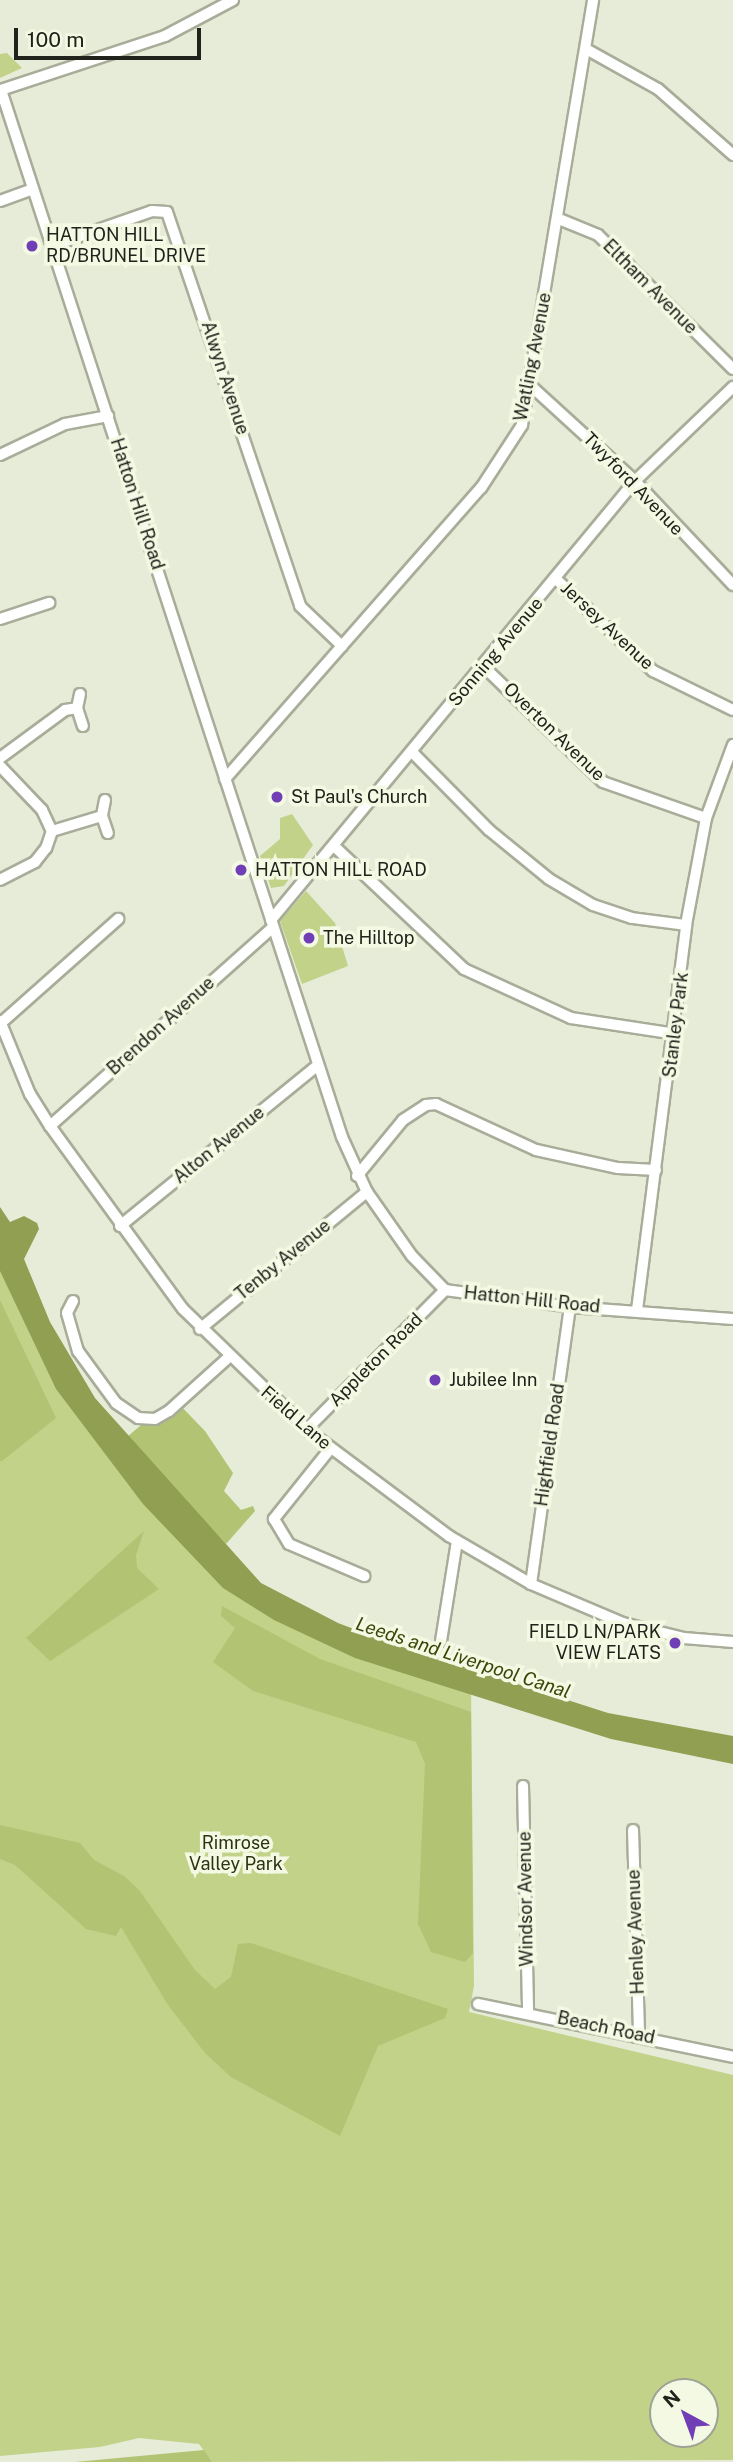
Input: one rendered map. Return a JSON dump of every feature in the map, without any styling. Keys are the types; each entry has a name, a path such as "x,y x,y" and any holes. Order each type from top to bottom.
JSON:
{"street":[{"name":"Watling Avenue","path":"225,779 481,488 522,425 559,219 593,0"},
{"path":"1,90 166,36 226,2"},
{"path":"586,50 659,89 733,155"},
{"name":"Hatton Hill Road","path":"1,90 31,190 52,246 318,1065 357,1176 412,1256 445,1290 570,1307 733,1319"},
{"path":"0,201 31,190"},
{"name":"Alwyn Avenue","path":"52,246 152,211 167,212 300,606 342,646"},
{"name":"Eltham Avenue","path":"559,219 598,235 733,369"},
{"name":"Twyford Avenue","path":"531,386 635,481 733,585"},
{"name":"Sonning Avenue","path":"272,923 485,667 635,481 733,387"},
{"path":"0,455 65,424 108,416"},
{"name":"Jersey Avenue","path":"556,579 653,671 733,710"},
{"path":"0,620 49,603"},
{"name":"Overton Avenue","path":"485,667 603,782 706,818"},
{"path":"80,694 77,708 83,726"},
{"path":"0,758 65,710 77,708"},
{"name":"Stanley Park","path":"637,1310 676,1034 686,925 706,818 733,745"},
{"path":"412,752 489,831 549,879 593,905 632,918 686,925"},
{"path":"0,766 42,810 52,831"},
{"path":"105,800 102,816 108,833"},
{"path":"0,880 35,862 52,831 102,816"},
{"path":"334,846 464,968 571,1018 676,1034"},
{"path":"1,1022 118,919"},
{"name":"Brendon Avenue","path":"50,1126 272,923"},
{"name":"Field Lane","path":"1,1022 30,1094 120,1226 200,1329 330,1449 457,1541 531,1584 623,1623 684,1638 733,1642"},
{"name":"Alton Avenue","path":"120,1226 318,1065"},
{"path":"357,1176 404,1120 436,1104 536,1150 618,1168 656,1170"},
{"name":"Tenby Avenue","path":"200,1329 367,1192"},
{"name":"Appleton Road","path":"307,1429 445,1290"},
{"path":"73,1301 67,1313 78,1351 116,1403 138,1418 155,1419 169,1411 229,1357"},
{"name":"Highfield Road","path":"531,1584 570,1307"},
{"path":"330,1449 274,1519 289,1544 364,1576"},
{"path":"441,1641 457,1541"},
{"name":"Windsor Avenue","path":"523,1786 528,2012"},
{"name":"Henley Avenue","path":"633,1830 639,2034"},
{"name":"Beach Road","path":"478,2004 639,2034 733,2057"}],"green space":[{"path":"7,53 22,68 0,78 0,54"},
{"path":"292,814 313,845 284,886 271,888 260,856 280,839 280,818"},
{"path":"306,891 335,923 348,966 302,984 280,921"},
{"name":"Rimrose Valley Park","path":"0,1236 57,1366 238,1582 471,1683 474,1986 469,2012 733,2075 733,2460 212,2462 199,2444 139,2438 100,2447 0,2456"}],"shaded area":[{"path":"0,1207 10,1222 24,1216 37,1223 39,1229 24,1259 50,1322 95,1398 261,1583 338,1623 393,1644 608,1713 733,1736 733,1764 611,1739 355,1658 274,1620 223,1588 143,1504 56,1389 0,1271"},
{"path":"0,1300 56,1418 2,1461 0,1461"},
{"path":"173,1398 205,1431 233,1473 224,1491 241,1510 253,1506 255,1511 226,1544 127,1437"},
{"path":"144,1531 136,1555 137,1568 159,1589 50,1661 26,1638"},
{"path":"222,1606 320,1659 471,1712 473,1953 465,1962 431,1952 418,1924 425,1764 416,1742 253,1691 213,1662 235,1628 221,1616"},
{"path":"0,1825 80,1843 94,1860 124,1876 140,1891 195,1970 215,1989 231,1977 238,1944 251,1943 448,2009 445,2018 378,2046 340,2136 231,2077 205,2053 168,2005 121,1927 116,1936 86,1929 15,1865 0,1859"},
{"path":"204,2450 212,2462 75,2462"}],"place":[{"name":"HATTON HILL RD/BRUNEL DRIVE","path":"32,246"},
{"name":"St Paul's Church","path":"277,797"},
{"name":"HATTON HILL ROAD","path":"241,870"},
{"name":"The Hilltop","path":"309,938"},
{"name":"Jubilee Inn","path":"435,1380"},
{"name":"FIELD LN/PARK VIEW FLATS","path":"675,1643"}],"water label":[{"name":"Leeds and Liverpool Canal","path":"463,1658"}]}
